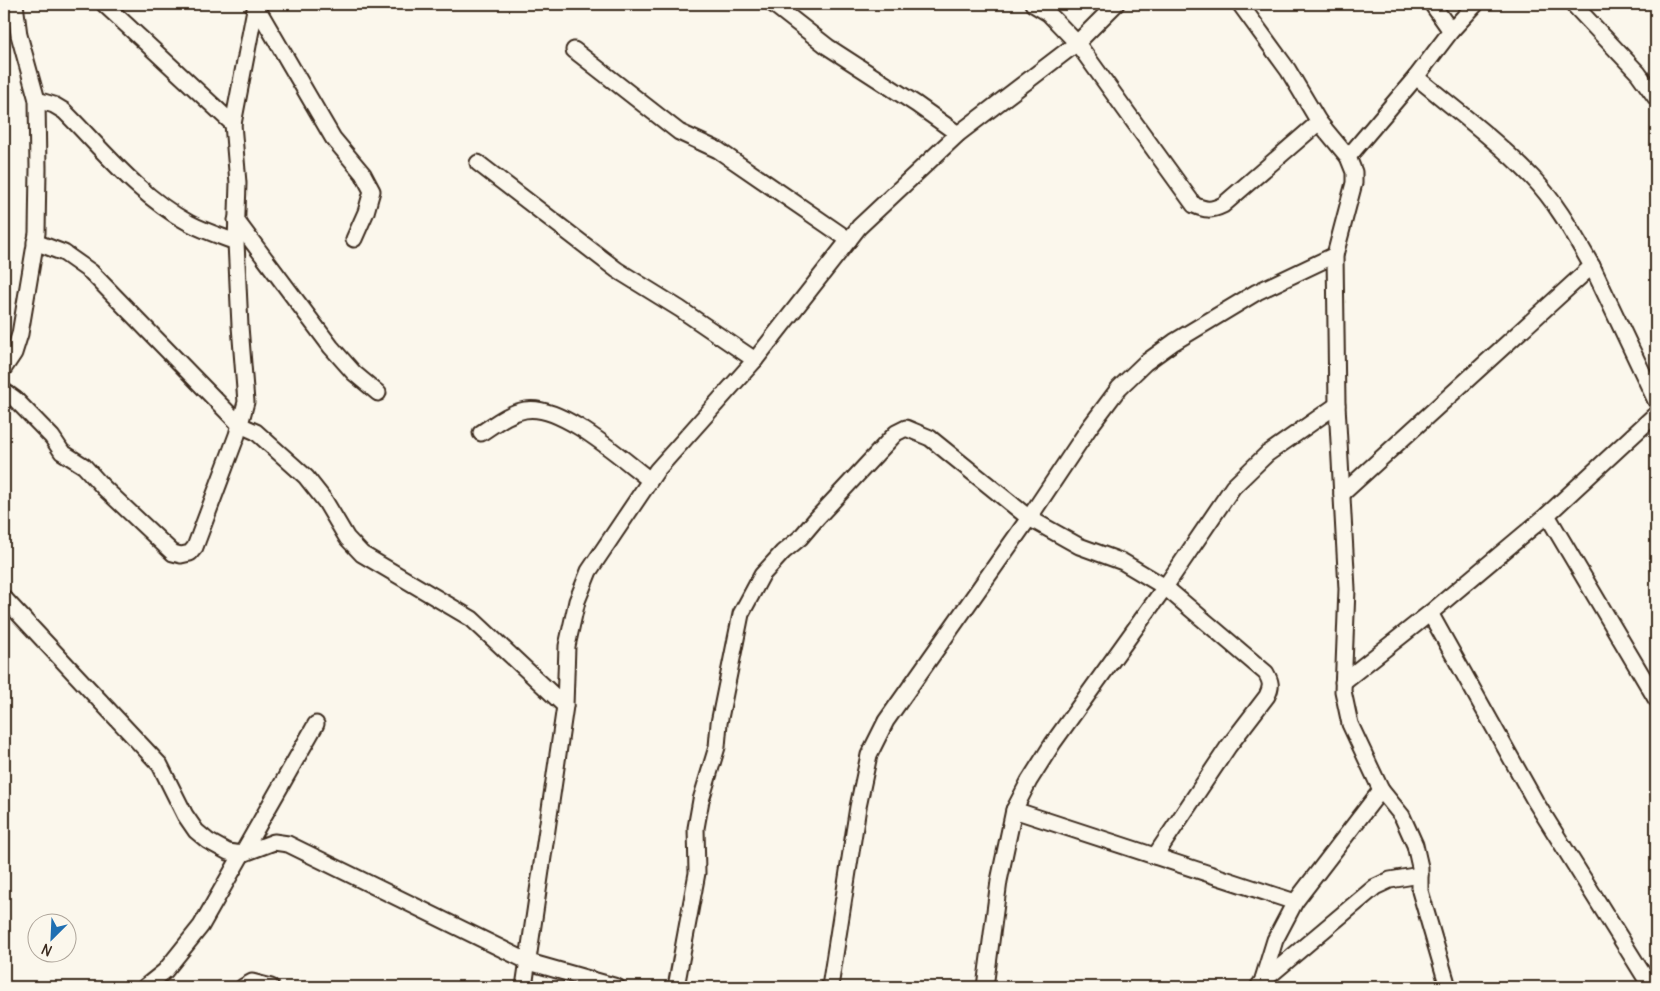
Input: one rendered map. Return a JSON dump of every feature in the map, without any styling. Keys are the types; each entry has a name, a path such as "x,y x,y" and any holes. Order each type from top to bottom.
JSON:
{"street":[{"path":"4,368 14,353 20,334 37,233 37,100 19,35 15,4"},
{"path":"104,4 233,124"},
{"path":"773,4 828,47 916,104 958,134"},
{"path":"1033,4 1048,13 1077,43 1194,205 1205,210 1223,206 1319,122"},
{"path":"524,987 564,706 567,646 577,601 589,571 650,480 755,360 859,227 958,134 1077,43 1116,4"},
{"path":"1240,4 1288,70 1319,122 1348,157 1354,172 1354,183 1335,255 1337,405 1348,589 1343,691 1350,724 1381,790 1402,816 1415,845 1420,874 1420,891 1448,987"},
{"path":"1432,4 1451,31"},
{"path":"1348,157 1416,77 1451,31 1476,4"},
{"path":"1573,4 1638,73 1656,98"},
{"path":"4,392 15,399 52,437 62,452 84,466 159,542 173,553 181,555 190,553 195,547 240,425 246,402 236,242 238,183 233,124 256,5"},
{"path":"256,5 333,138 363,174 372,191 366,212 354,239"},
{"path":"574,50 679,132 718,150 849,240"},
{"path":"1416,77 1495,143 1533,178 1568,225 1592,266 1656,401"},
{"path":"37,100 54,105 64,111 113,164 158,203 190,223 236,242"},
{"path":"478,163 617,270 680,309 755,360"},
{"path":"236,220 331,347 354,373 378,393"},
{"path":"35,242 64,253 91,272 240,425 256,432 306,477 325,501 348,538 362,554 472,619 564,706"},
{"path":"830,987 858,807 869,755 886,721 1029,518 1089,428 1119,388 1144,363 1174,342 1257,292 1335,255"},
{"path":"1342,494 1592,266"},
{"path":"985,987 999,881 1014,810 1029,781 1053,743 1165,587 1233,487 1267,454 1337,405"},
{"path":"481,434 512,414 527,409 547,411 576,424 650,480"},
{"path":"1343,682 1430,613 1547,515 1656,414"},
{"path":"676,987 696,873 696,828 701,800 717,747 719,724 741,614 762,574 783,552 800,538 896,433 906,428 930,438 1029,518 1079,546 1123,562 1165,587 1266,673 1271,682 1267,696 1228,747 1155,856"},
{"path":"1547,515 1656,699"},
{"path":"4,598 160,765 185,815 196,831 219,849 242,854 274,842 288,844 529,962 617,987"},
{"path":"1430,613 1535,801 1651,987"},
{"path":"145,987 165,971 200,926 316,724"},
{"path":"1260,984 1275,940 1295,902 1381,790"},
{"path":"1014,810 1295,902"},
{"path":"1260,984 1375,887 1390,880 1420,874"},
{"path":"243,987 252,982 271,987"}]}
